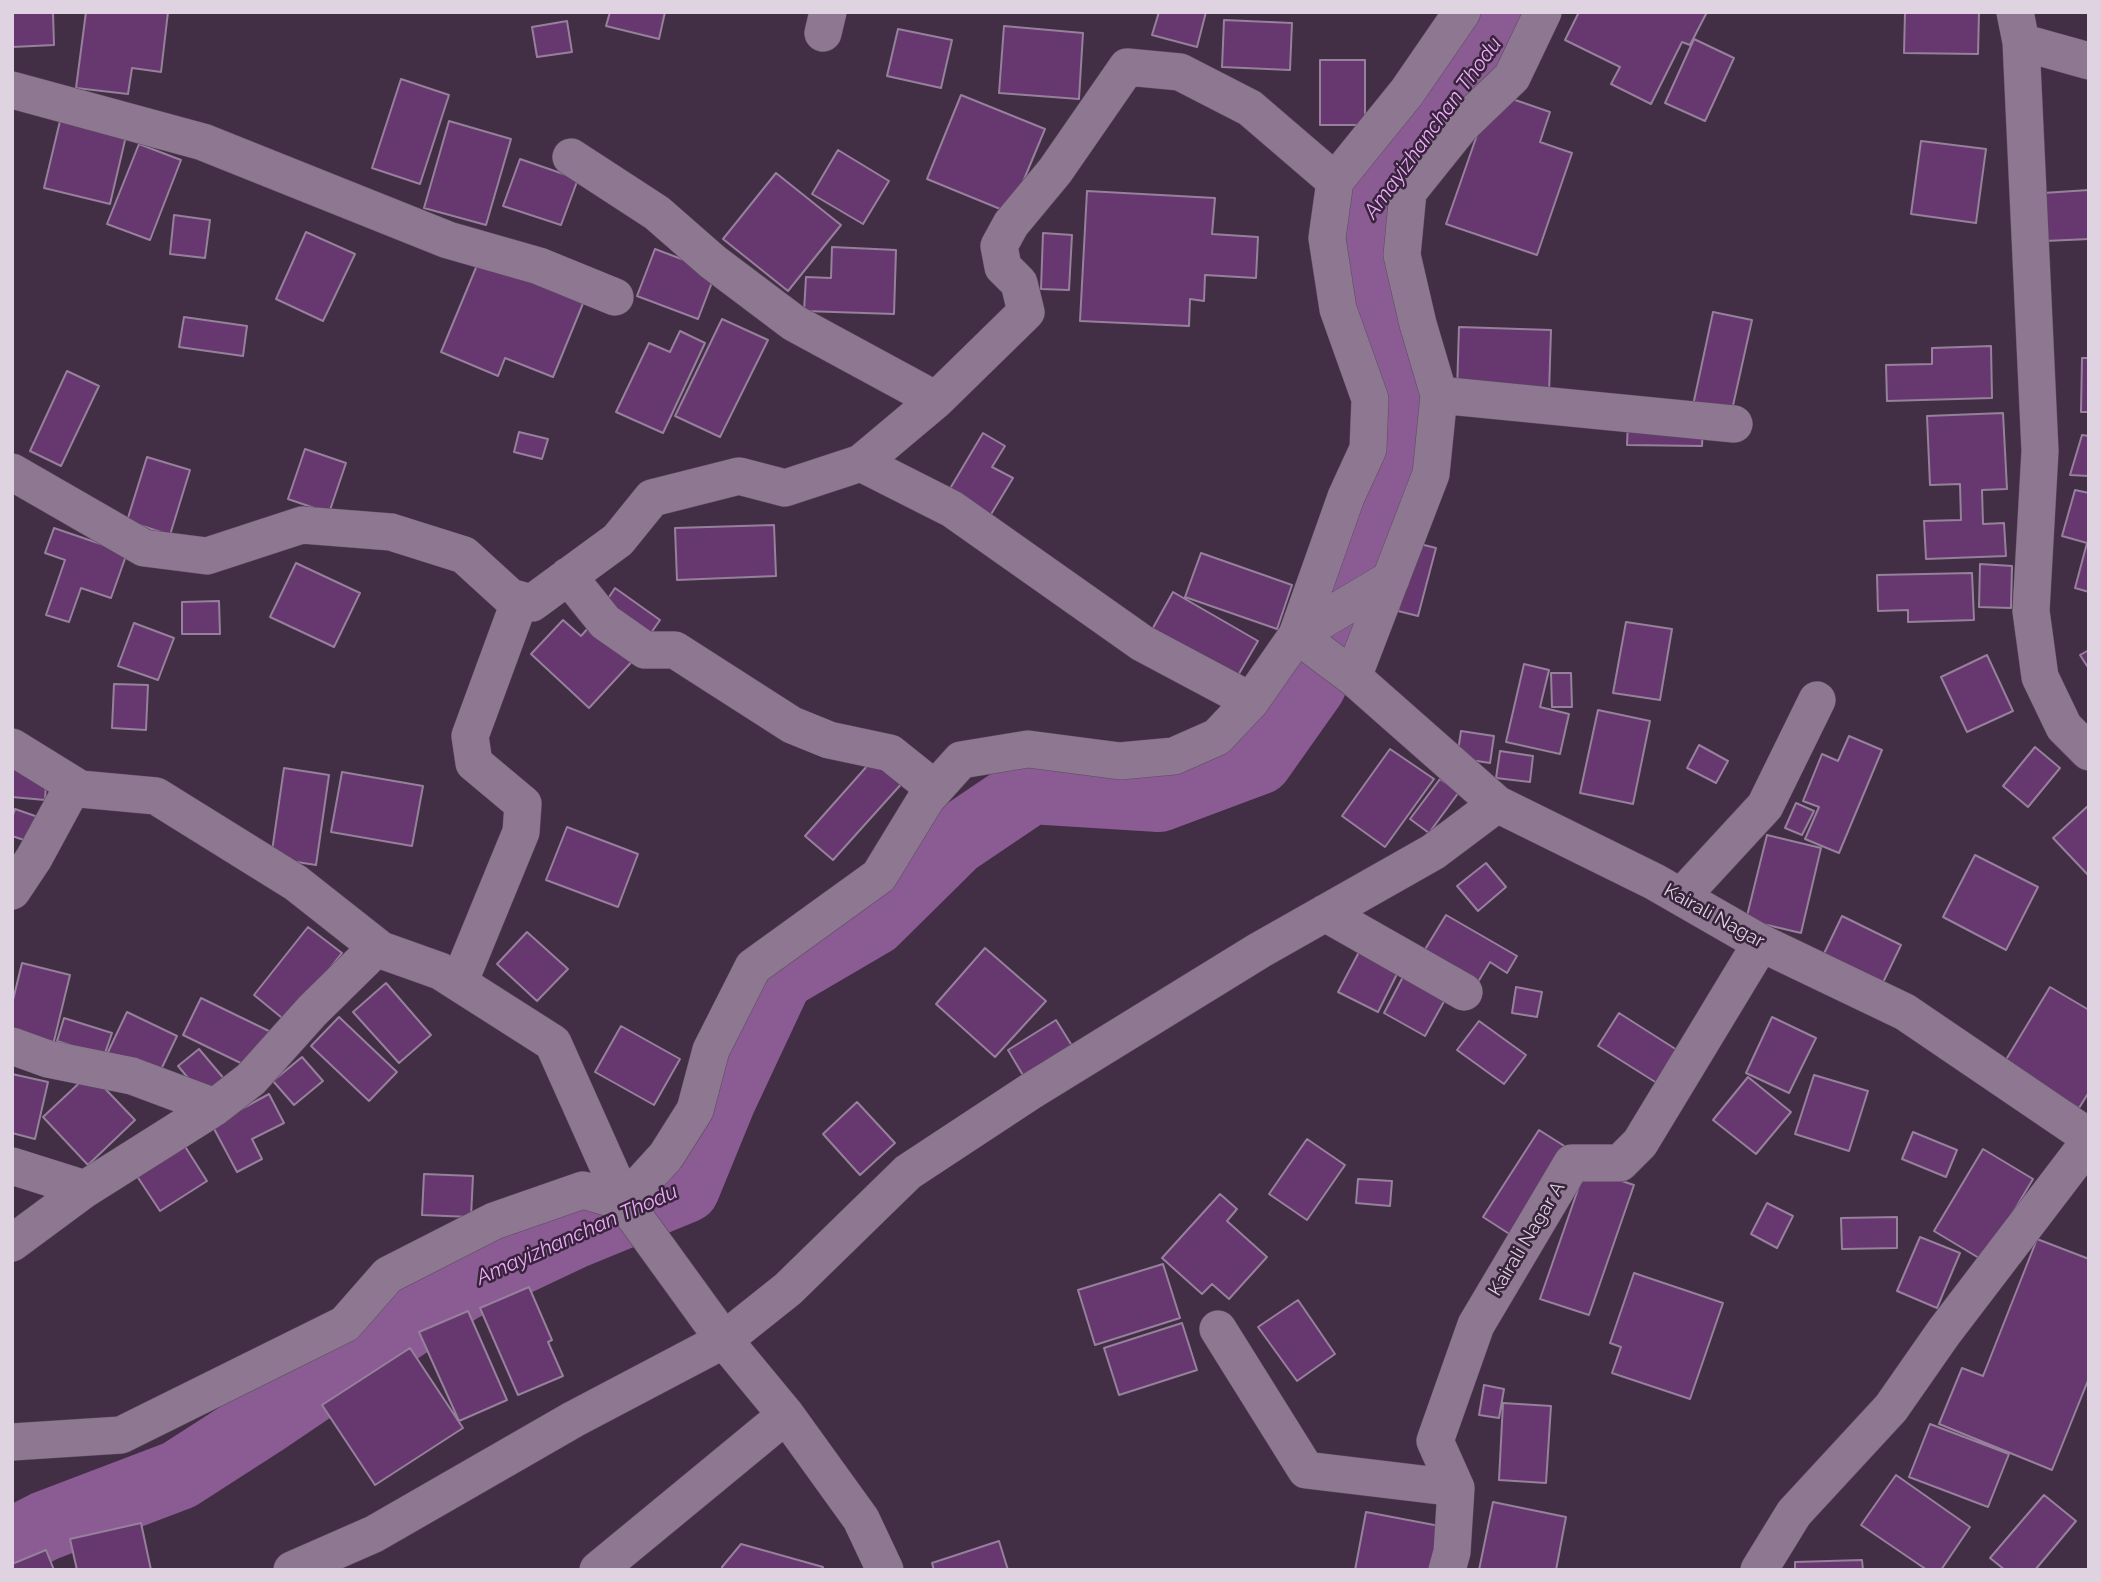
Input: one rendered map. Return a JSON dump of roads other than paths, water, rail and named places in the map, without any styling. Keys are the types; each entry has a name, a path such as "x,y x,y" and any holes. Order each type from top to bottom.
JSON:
{"street":[{"path":"624,1202 666,1156 695,1110 711,1050 753,967 878,876 926,799 961,760 1028,749 1120,761 1174,756 1217,737 1251,701 1297,635 1346,497 1368,449 1370,399 1338,309 1327,238 1335,181 1407,92 1462,12"},
{"path":"1353,677 1431,474 1439,395 1402,256 1408,192 1461,126 1512,77 1543,12"},
{"path":"2089,61 2018,27 2040,451 2031,611 2040,677 2064,727 2089,752"},
{"path":"12,472 144,548 206,556 302,525 391,532 464,555 510,597 532,603 618,540 652,498 739,476 785,488 861,463 936,400 1026,312 1019,283 1003,267 999,246 1011,223 1055,171 1127,67 1180,72 1250,108 1335,181"},
{"path":"12,90 203,142 448,240 539,266 615,297"},
{"path":"570,157 657,213 713,262 794,323 936,400"},
{"path":"1439,395 1734,424"},
{"path":"861,463 952,509 1142,643 1251,701"},
{"path":"568,576 606,622 645,650 675,650 792,725 829,740 890,753 935,789"},
{"path":"1297,635 1391,579"},
{"path":"459,983 521,832 523,804 474,763 470,736 520,600"},
{"name":"Kairali Nagar","path":"1297,635 1353,677 1497,804 1681,897 1761,943 1905,1012 2089,1139"},
{"path":"1681,897 1765,806 1817,700"},
{"path":"12,747 79,789 156,796 296,883 381,950 440,971 553,1044 624,1202 724,1340 786,1415 861,1520 885,1570"},
{"path":"12,891 34,858 72,786"},
{"path":"292,1570 374,1534 574,1419 724,1340 788,1289 908,1172 1031,1091 1260,950 1433,852 1497,804"},
{"path":"1325,913 1464,992"},
{"name":"Kairali Nagar A","path":"1447,1570 1452,1552 1456,1488 1435,1441 1476,1325 1572,1163 1620,1163 1640,1143 1761,943"},
{"path":"12,1243 85,1189 215,1107 251,1079 322,1001 371,953 381,950"},
{"path":"12,1046 48,1059 132,1076 215,1107"},
{"path":"1759,1570 1794,1513 1891,1408 1944,1332 2089,1139"},
{"path":"12,1166 85,1189"},
{"path":"12,1442 121,1435 273,1357 345,1324 388,1275 494,1221 583,1190 624,1202"},
{"path":"1218,1329 1306,1470 1456,1488"},
{"path":"598,1570 786,1415"}],"waterway":[{"name":"Amayizhanchan Thodu","path":"12,1543 45,1526 179,1475 461,1287 573,1234 685,1188 721,1100 779,976 873,921 954,841 1031,789 1159,797 1258,760 1311,685 1353,600 1406,455 1392,340 1361,229 1516,12"}]}
